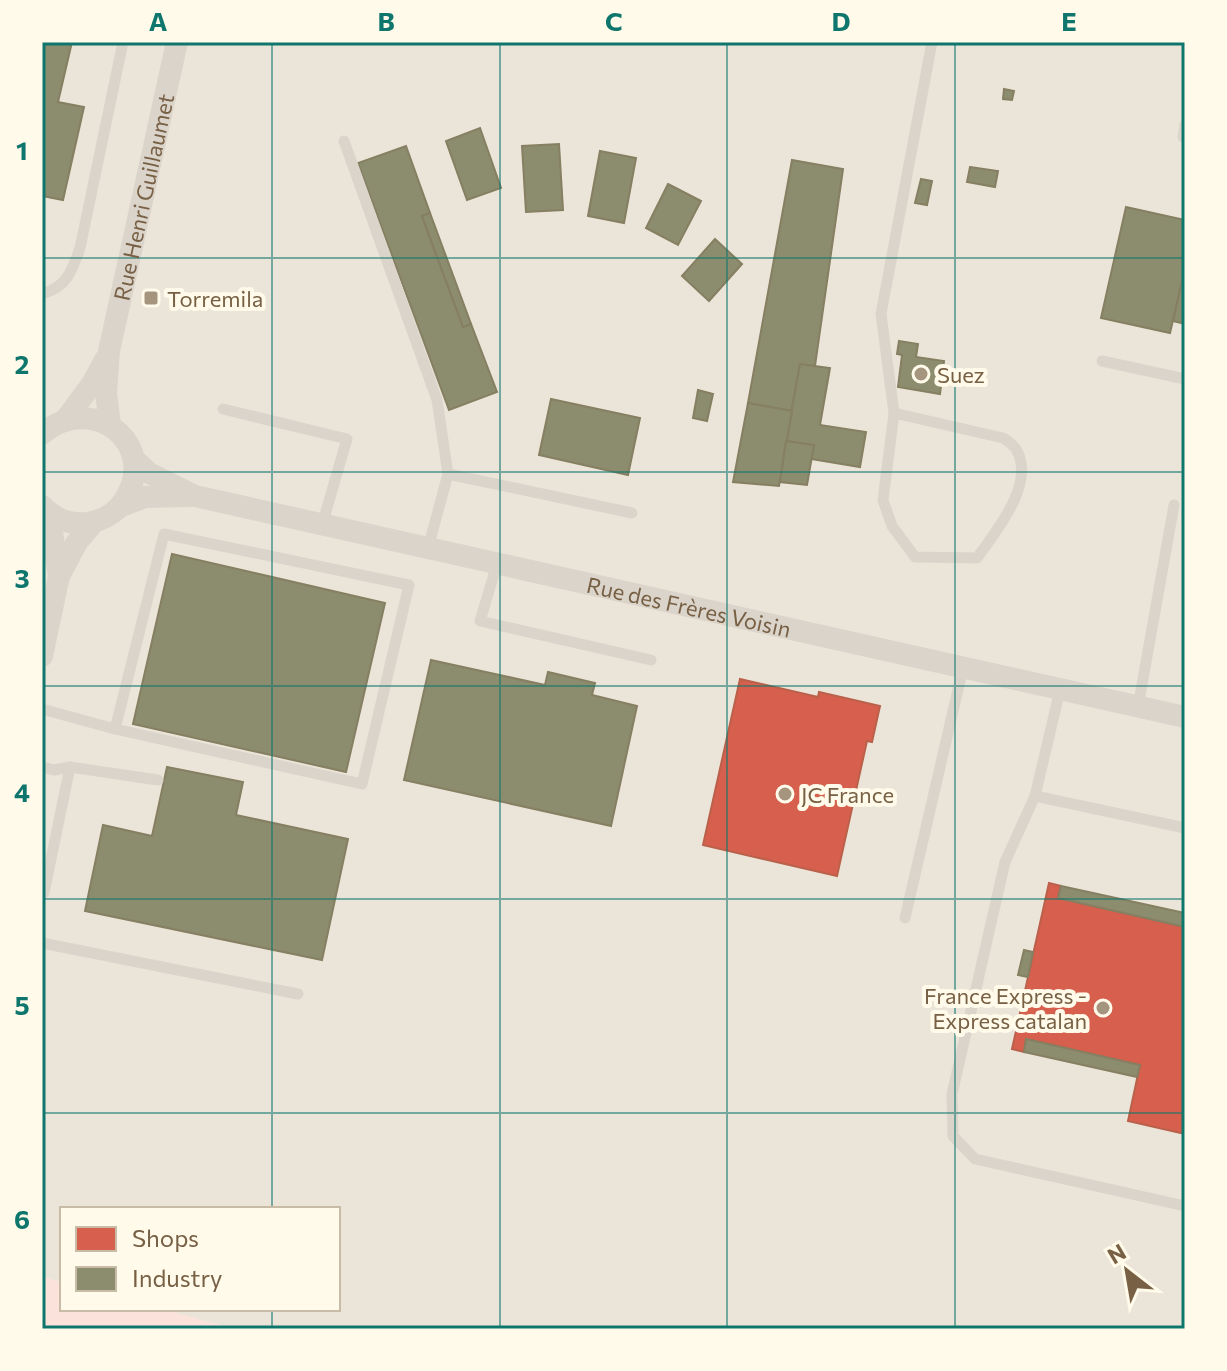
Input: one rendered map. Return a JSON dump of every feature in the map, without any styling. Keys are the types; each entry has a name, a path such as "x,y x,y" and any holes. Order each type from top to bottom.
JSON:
{"street":[{"name":"Rue Henri Guillaumet","path":"110,425 106,393 109,351 177,42"},
{"name":"Rue Henri Guillaumet","path":"66,419 92,384 109,351"},
{"path":"42,434 66,419 81,417 110,425 129,446 134,459 132,485 119,507"},
{"name":"Rue des Frères Voisin","path":"134,459 149,473 195,496 1185,717"},
{"name":"Rue des Frères Voisin","path":"94,522 108,517 119,507 145,497 195,496"},
{"path":"46,510 78,524 94,522"},
{"path":"46,510 59,576"},
{"path":"43,648 59,576 77,542 94,522"}],"lane":[{"path":"42,294 59,288 71,275 80,248 123,42"},
{"path":"894,413 1003,438 1017,449 1022,472 1012,509 977,558 915,557 892,526 883,500 894,413 881,314 932,42"},
{"path":"344,141 437,400 448,474 428,548"},
{"path":"1102,361 1185,379"},
{"path":"223,409 347,439 322,526"},
{"path":"448,474 632,513"},
{"path":"1138,707 1174,505"},
{"path":"42,709 115,729 362,784 409,585 164,534 115,729"},
{"path":"497,564 480,621 651,660"},
{"path":"905,918 963,668"},
{"path":"1060,690 1035,796 1005,862 952,1094 953,1136 975,1159 1185,1206"},
{"path":"42,767 54,770 70,767 158,780"},
{"path":"44,893 70,767"},
{"path":"1035,796 1185,828"},
{"path":"42,943 298,994"}],"shaded area":[{"name":"Torremila","path":"42,42 1185,42 1185,1329 42,1329"},
{"path":"42,1277 60,1282 60,1311 169,1311 236,1329 42,1329"}],"building: Shops":[{"name":"JC France","path":"740,679 818,697 819,692 880,706 872,742 867,741 837,876 703,845"},
{"name":"France Express - Express catalan","path":"1049,883 1061,886 1058,898 1185,927 1185,1134 1128,1121 1140,1065 1026,1039 1024,1052 1012,1049"}],"building: Industry":[{"path":"42,42 72,42 58,102 84,107 63,200 42,196"},
{"path":"1004,89 1014,91 1012,100 1003,99"},
{"path":"480,128 501,188 467,200 446,141"},
{"path":"559,144 563,210 526,212 522,146"},
{"path":"406,146 430,213 422,216 463,327 471,324 497,392 449,410 358,163"},
{"path":"600,151 636,158 624,223 588,216"},
{"path":"792,160 843,169 815,366 800,364 792,411 748,403"},
{"path":"970,167 998,171 995,187 967,182"},
{"path":"921,179 932,181 927,205 915,203"},
{"path":"668,184 701,201 678,245 646,228"},
{"path":"1126,207 1185,220 1185,269 1170,333 1101,318"},
{"path":"430,213 471,324 463,327 422,216"},
{"path":"715,239 742,264 709,301 682,276"},
{"path":"1185,269 1185,324 1173,321"},
{"name":"Suez","path":"899,341 918,344 916,357 944,361 940,394 898,387 902,355 897,354"},
{"path":"800,364 830,368 820,425 866,432 860,467 811,459 814,445 786,441"},
{"path":"698,390 713,394 707,421 693,418"},
{"path":"551,399 640,418 628,475 539,455"},
{"path":"748,403 792,411 779,486 733,482"},
{"path":"786,441 814,445 807,485 780,482"},
{"path":"172,554 385,603 346,772 133,724"},
{"path":"431,660 545,685 548,672 595,683 592,695 637,706 611,826 404,780"},
{"path":"167,767 243,782 236,815 348,839 322,960 85,911 103,825 152,836"},
{"path":"1061,886 1185,913 1185,927 1058,898"},
{"path":"1024,950 1033,952 1028,977 1018,975"},
{"path":"1026,1039 1140,1065 1137,1077 1024,1052"}],"place":[{"name":"Torremila","path":"151,298"},
{"name":"Suez","path":"921,374"},
{"name":"JC France","path":"785,794"},
{"name":"France Express - Express catalan","path":"1103,1008"}]}
